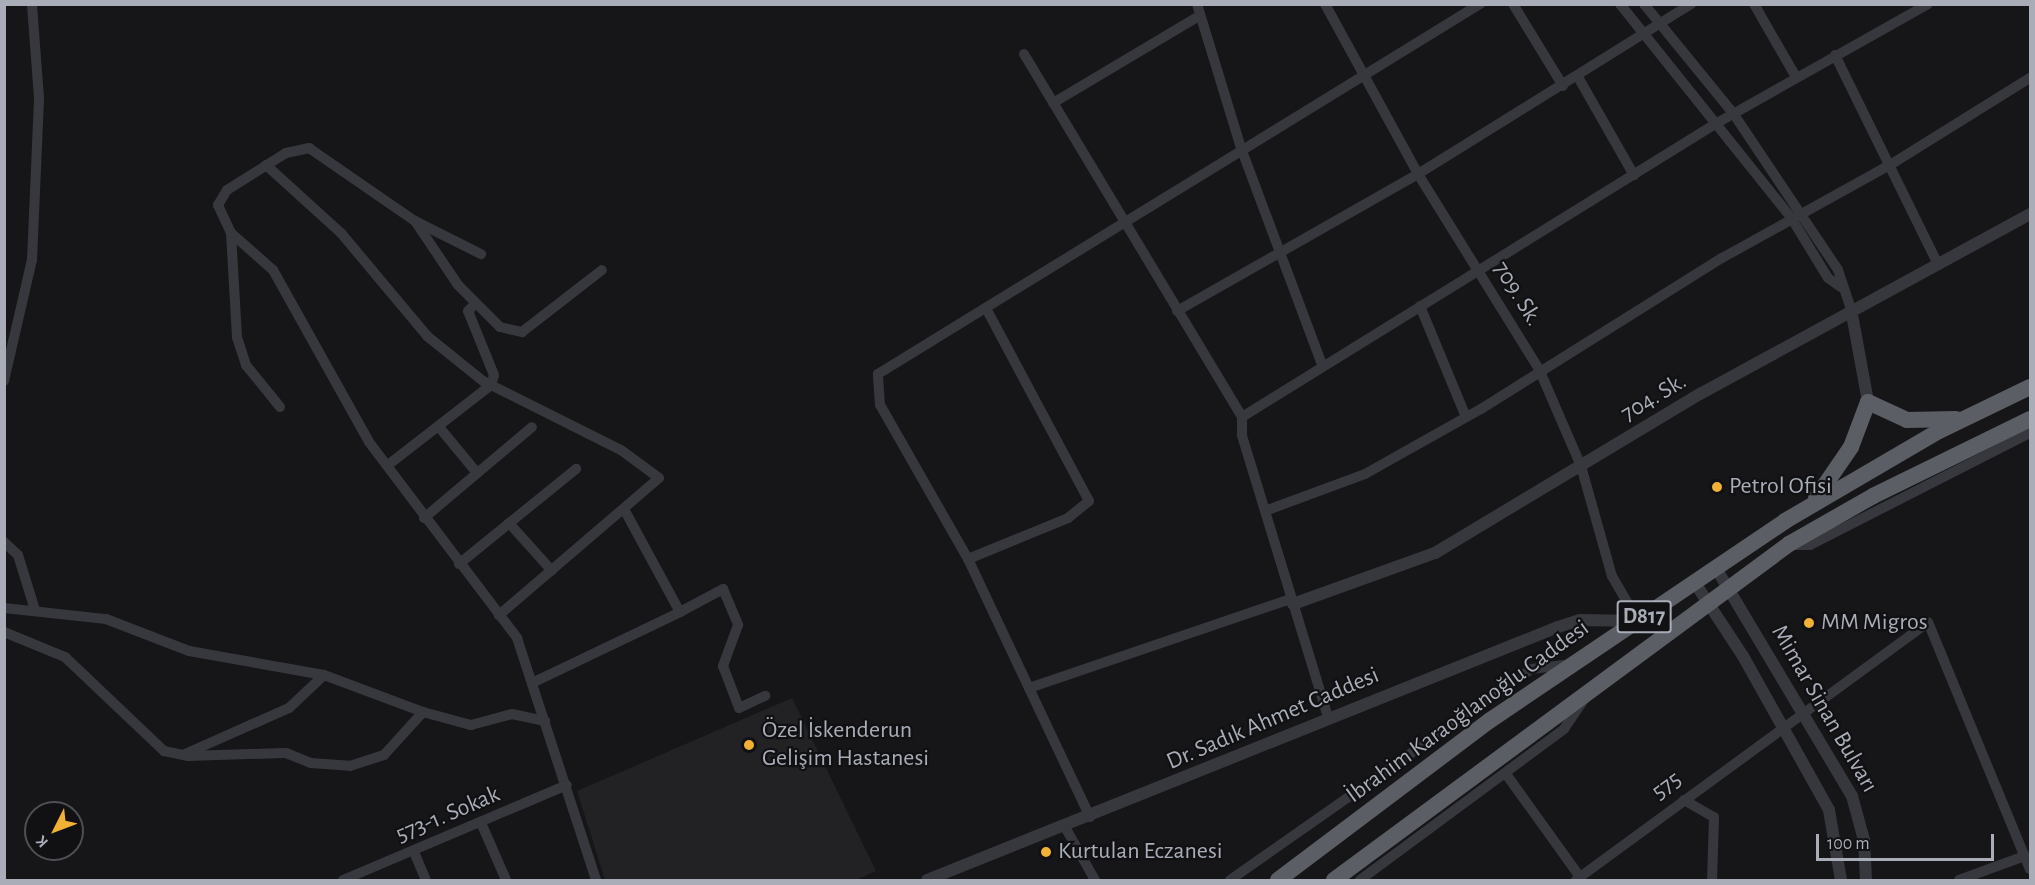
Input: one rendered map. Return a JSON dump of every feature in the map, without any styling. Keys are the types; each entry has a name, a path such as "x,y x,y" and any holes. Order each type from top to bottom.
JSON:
{"highway":[{"name":"İbrahim Karaoğlanoğlu Caddesi","path":"1278,880 1482,726 1811,504 1966,418 2031,387"},
{"path":"1811,504 1851,447 1868,402 1907,420 1966,418"},
{"name":"D817","path":"1334,880 1707,602 1789,544 1872,496 2031,419"}],"street":[{"path":"4,381 32,260 39,98 32,4"},
{"name":"709. Sk.","path":"1324,4 1418,174 1539,369 1581,466 1612,576 1638,621"},
{"path":"1090,817 968,559 876,388 878,374 987,310 1035,275 1129,223 1240,148 1480,4"},
{"path":"1513,4 1563,86"},
{"path":"1620,4 1838,270 1841,287 1851,309 1868,402"},
{"path":"1644,4 1733,114 1796,217"},
{"path":"1177,311 1277,250 1418,174 1578,77 1642,33 1691,4"},
{"path":"1754,4 1796,77"},
{"path":"1242,417 1322,365 1478,272 1716,123 1928,4"},
{"path":"1053,103 1198,10 1240,148 1322,365"},
{"path":"1024,54 1129,223 1177,311 1242,417 1265,511 1328,717"},
{"path":"1835,55 1938,264"},
{"path":"1578,77 1634,175"},
{"path":"1265,511 1365,474 1466,417 1539,369 1796,217 1890,165 2031,78"},
{"path":"280,407 246,365 237,337 231,233 218,205 227,190 286,153 309,148 415,221 481,254"},
{"path":"266,165 341,233 428,336 491,385 621,450 659,478 500,615"},
{"name":"704. Sk.","path":"1292,601 1435,553 1851,309 2031,214"},
{"path":"415,221 476,303 500,327 522,332 602,270"},
{"path":"231,233 273,270 342,397 424,518 517,638 567,785 596,880"},
{"path":"388,465 491,385 494,375 468,311 476,303"},
{"path":"1420,306 1466,417"},
{"path":"968,559 1068,518 1089,501 987,310"},
{"path":"439,427 477,473"},
{"path":"424,518 532,427"},
{"path":"1789,544 1819,542 2031,433"},
{"path":"459,564 576,469"},
{"path":"624,509 680,612"},
{"path":"509,523 552,570"},
{"path":"4,542 18,555 35,610"},
{"name":"Mimar Sinan Bulvarı","path":"1716,568 1804,711 1857,810 1866,880"},
{"path":"1695,583 1783,726 1829,810 1841,880"},
{"path":"532,682 680,612 723,589 738,624 723,666 739,708 765,696"},
{"path":"1029,688 1292,601"},
{"path":"4,608 106,619 189,651 324,675 423,712 471,725 512,714 544,721"},
{"name":"Dr. Sadık Ahmet Caddesi","path":"927,880 1090,817 1328,717 1580,620 1638,621"},
{"name":"575","path":"1578,879 1783,726 1928,622 2025,856"},
{"path":"4,632 64,657 164,751 183,755 286,753 311,763 350,766 384,755 423,712"},
{"path":"1230,880 1531,669 1574,664"},
{"path":"183,755 289,708 324,675"},
{"path":"1360,880 1564,729 1587,692"},
{"path":"1506,774 1578,879"},
{"name":"573-1. Sokak","path":"343,880 482,825 567,785"},
{"path":"1684,800 1714,817 1712,880"},
{"path":"482,825 506,880"},
{"path":"1065,827 1095,880"},
{"path":"414,852 426,880"},
{"path":"1959,880 2025,856 2031,869"}],"shaded area":[{"name":"Özel İskenderun Gelişim Hastanesi","path":"792,698 876,871 856,880 605,880 577,791"}],"place":[{"name":"Petrol Ofisi","path":"1717,487"},
{"name":"MM Migros","path":"1809,623"},
{"name":"Özel İskenderun Gelişim Hastanesi","path":"749,745"},
{"name":"Kurtulan Eczanesi","path":"1046,852"}]}
